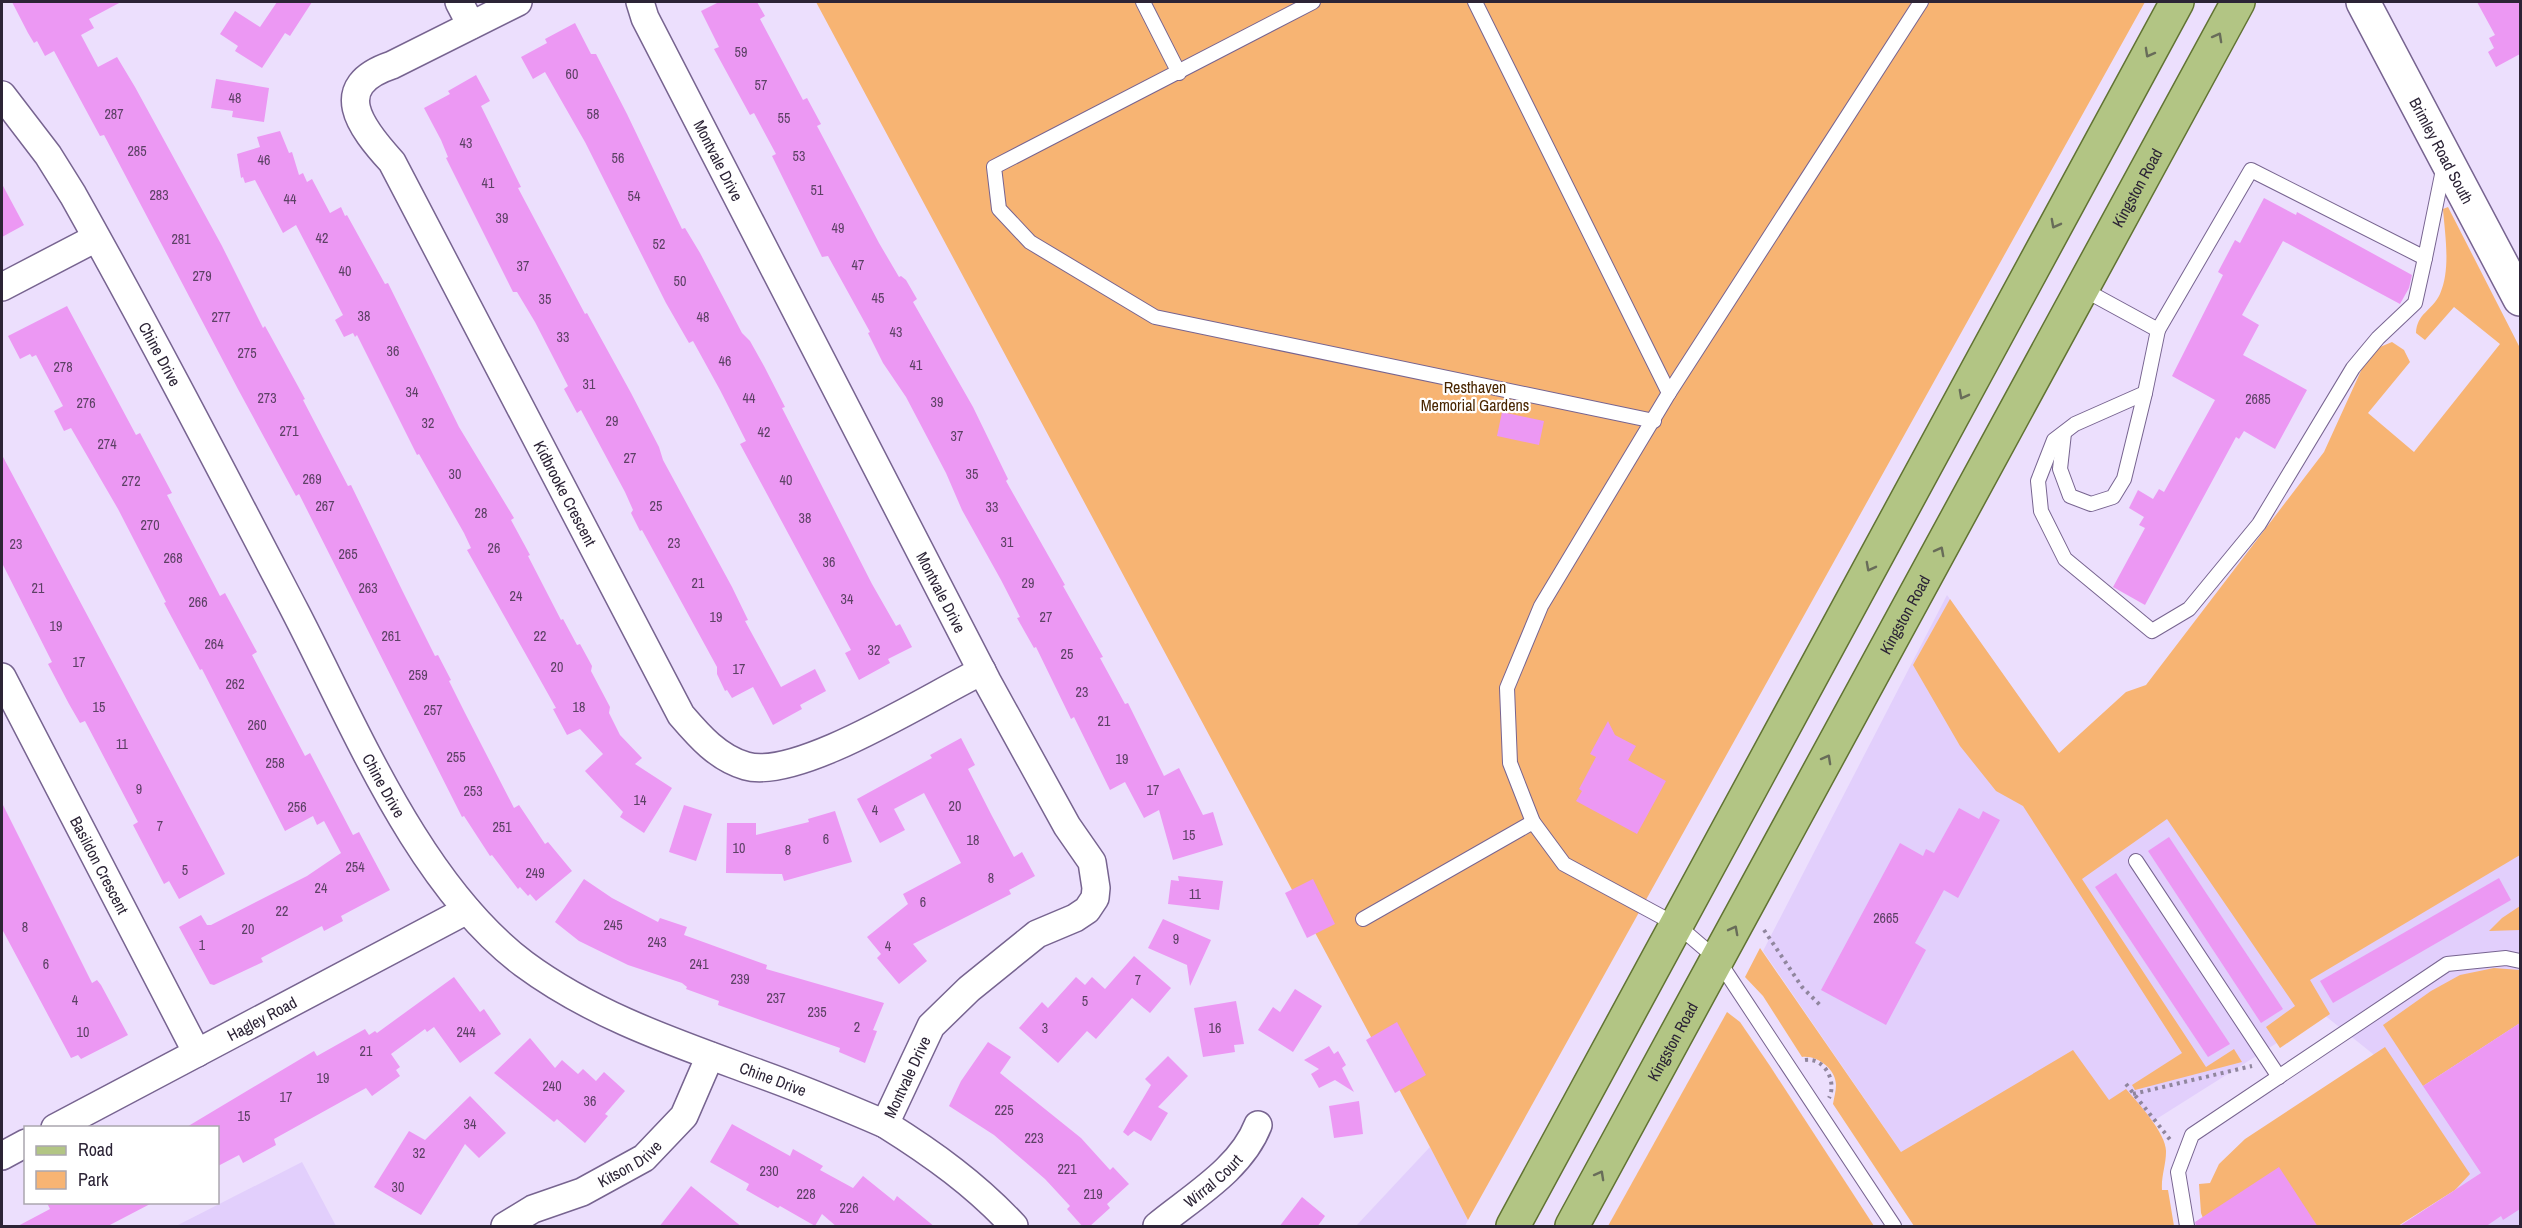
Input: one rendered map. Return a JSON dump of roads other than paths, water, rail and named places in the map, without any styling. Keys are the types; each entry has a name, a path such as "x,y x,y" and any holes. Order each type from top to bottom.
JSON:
{"main road":[{"path":"1513,1227 2177,2"},
{"name":"Kingston Road","path":"1572,1227 2238,2"}],"street":[{"path":"465,13 518,2"},
{"name":"Montvale Drive","path":"640,2 645,18 982,671 1067,826 1092,862 1096,888 1095,898 1087,910 1075,918 1037,934 969,989 931,1026 885,1124"},
{"name":"Brimley Road South","path":"2363,2 2520,299"},
{"name":"Kidbrooke Crescent","path":"465,13 392,65 373,71 358,84 354,101 371,139 392,162 681,715 698,735 718,752 746,766 770,768 795,763 831,749 982,671"},
{"name":"Chine Drive","path":"2,95 60,173 210,448 388,791 446,886 467,910 500,944 569,995 631,1025 885,1124 924,1147 959,1174 1014,1227"},
{"path":"2,287 96,238"},
{"name":"Basildon Crescent","path":"2,677 197,1053"},
{"name":"Hagley Road","path":"59,1126 467,910"},
{"name":"Kitson Drive","path":"505,1227 533,1209 582,1192 644,1158 684,1116 710,1056"},
{"name":"Wirral Court","path":"1157,1227 1234,1162 1251,1143 1258,1125"},
{"path":"2,1156 24,1144"}],"lane":[{"path":"1143,2 1179,73"},
{"path":"1313,2 994,167 999,208 1030,242 1155,317 1654,422"},
{"path":"1475,2 1669,393"},
{"path":"1894,1227 1718,960 1677,925 1564,864 1533,822 1510,763 1507,688 1541,606 1654,422 1669,393 1921,2"},
{"path":"2145,393 2075,424 2054,440 2038,481 2042,511 2065,559 2152,631 2189,609 2259,524 2353,368 2378,338 2415,303 2446,157"},
{"path":"2064,433 2060,470 2070,496 2091,504 2113,497 2124,479 2158,330 2251,170 2425,258"},
{"path":"2081,288 2158,330"},
{"path":"1363,919 1533,822"},
{"path":"2136,861 2279,1077"},
{"path":"2187,1227 2178,1172 2192,1135 2446,964 2506,958 2520,961"}],"park label":[{"name":"Resthaven Memorial Gardens","path":"1475,396"}]}
